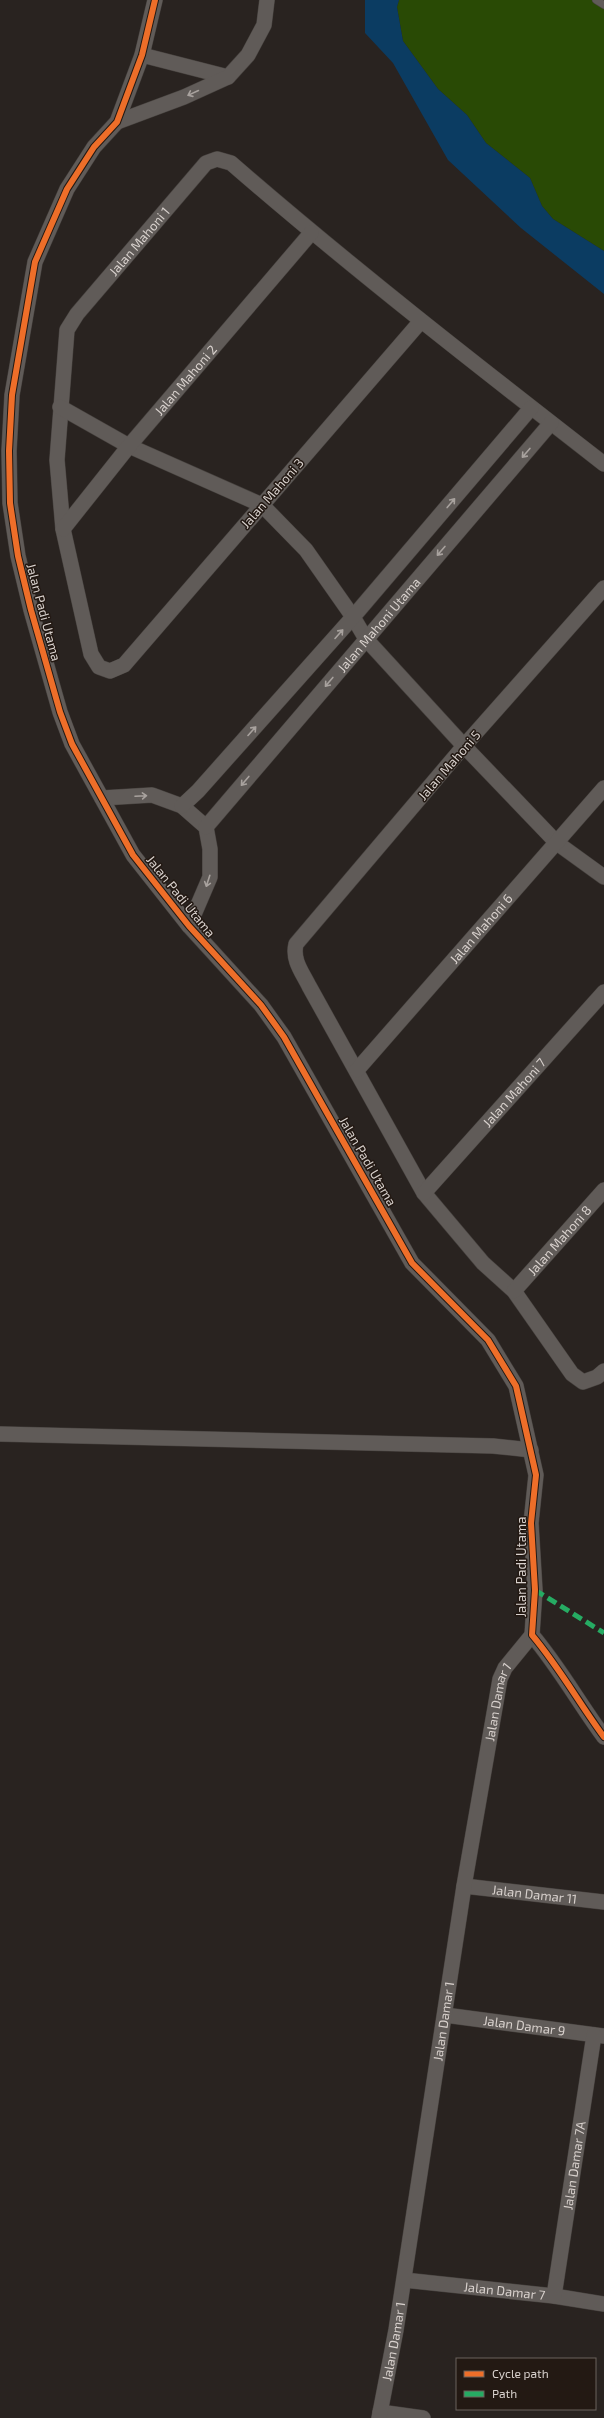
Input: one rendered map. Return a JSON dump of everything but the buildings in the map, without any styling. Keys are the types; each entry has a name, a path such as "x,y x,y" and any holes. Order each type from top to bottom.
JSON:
{"street":[{"name":"Jalan Padi Utama","path":"156,0 142,55 117,122 94,147 67,189 35,262 12,395 9,451 10,503 18,556 31,610 60,712 72,744 133,855 190,926 236,975 284,1037 412,1263 488,1340 516,1386 536,1475 531,1523 535,1590 532,1635 552,1658 604,1737"},
{"path":"117,122 184,97 228,77 248,55 264,25 267,0"},
{"path":"142,55 228,77"},
{"name":"Jalan Mahoni 1","path":"60,407 67,330 77,314 206,163 217,159 231,163 311,233"},
{"path":"311,233 604,464"},
{"name":"Jalan Mahoni 2","path":"62,529 129,446 311,233"},
{"name":"Jalan Mahoni 3","path":"62,529 91,654 99,667 110,671 124,665 421,321"},
{"path":"62,529 57,460 60,407 129,446 262,505 306,550 353,617 366,639 464,746 556,843 604,877"},
{"name":"Jalan Mahoni Utama","path":"182,806 198,791 353,617 532,408"},
{"name":"Jalan Mahoni Utama","path":"206,827 551,423"},
{"name":"Jalan Mahoni 5","path":"357,1070 296,961 294,952 296,944 464,746 604,588"},
{"name":"Jalan Mahoni 6","path":"357,1070 604,788"},
{"path":"102,798 152,795 182,806 206,827 210,849 210,877 190,926"},
{"name":"Jalan Mahoni 7","path":"424,1193 604,992"},
{"path":"357,1070 424,1193 483,1263 514,1291 572,1374 583,1382 597,1377 604,1371"},
{"name":"Jalan Mahoni 8","path":"514,1291 604,1190"},
{"path":"0,1434 493,1446 531,1450"},
{"name":"Jalan Damar 1","path":"379,2415 404,2280 464,1886 500,1679 505,1668 532,1635"},
{"name":"Jalan Damar 11","path":"464,1886 604,1902"},
{"name":"Jalan Damar 9","path":"445,2015 599,2036"},
{"name":"Jalan Damar 7A","path":"554,2296 599,2036"},
{"name":"Jalan Damar 7","path":"404,2280 554,2296 604,2304"},
{"path":"379,2415 423,2418"}],"lane":[{"path":"596,0 604,5"}],"green space":[{"path":"399,0 604,0 604,251 553,219 542,206 530,178 486,143 467,115 438,89 403,41 397,7"}],"water":[{"path":"365,0 399,0 397,7 403,41 438,89 467,115 486,143 530,178 542,206 553,219 604,251 604,294 521,228 448,160 393,63 365,33"}],"marked path":[{"path":"535,1590 604,1633"}],"cycle path":[{"path":"155,0 142,55 117,122 94,147 67,189 35,262 12,395 9,451 10,503 18,556 31,610 60,712 72,744 133,855 189,926 261,1005 284,1037 412,1263 488,1340 516,1386 536,1475 531,1523 535,1590 532,1635 604,1737"}]}
